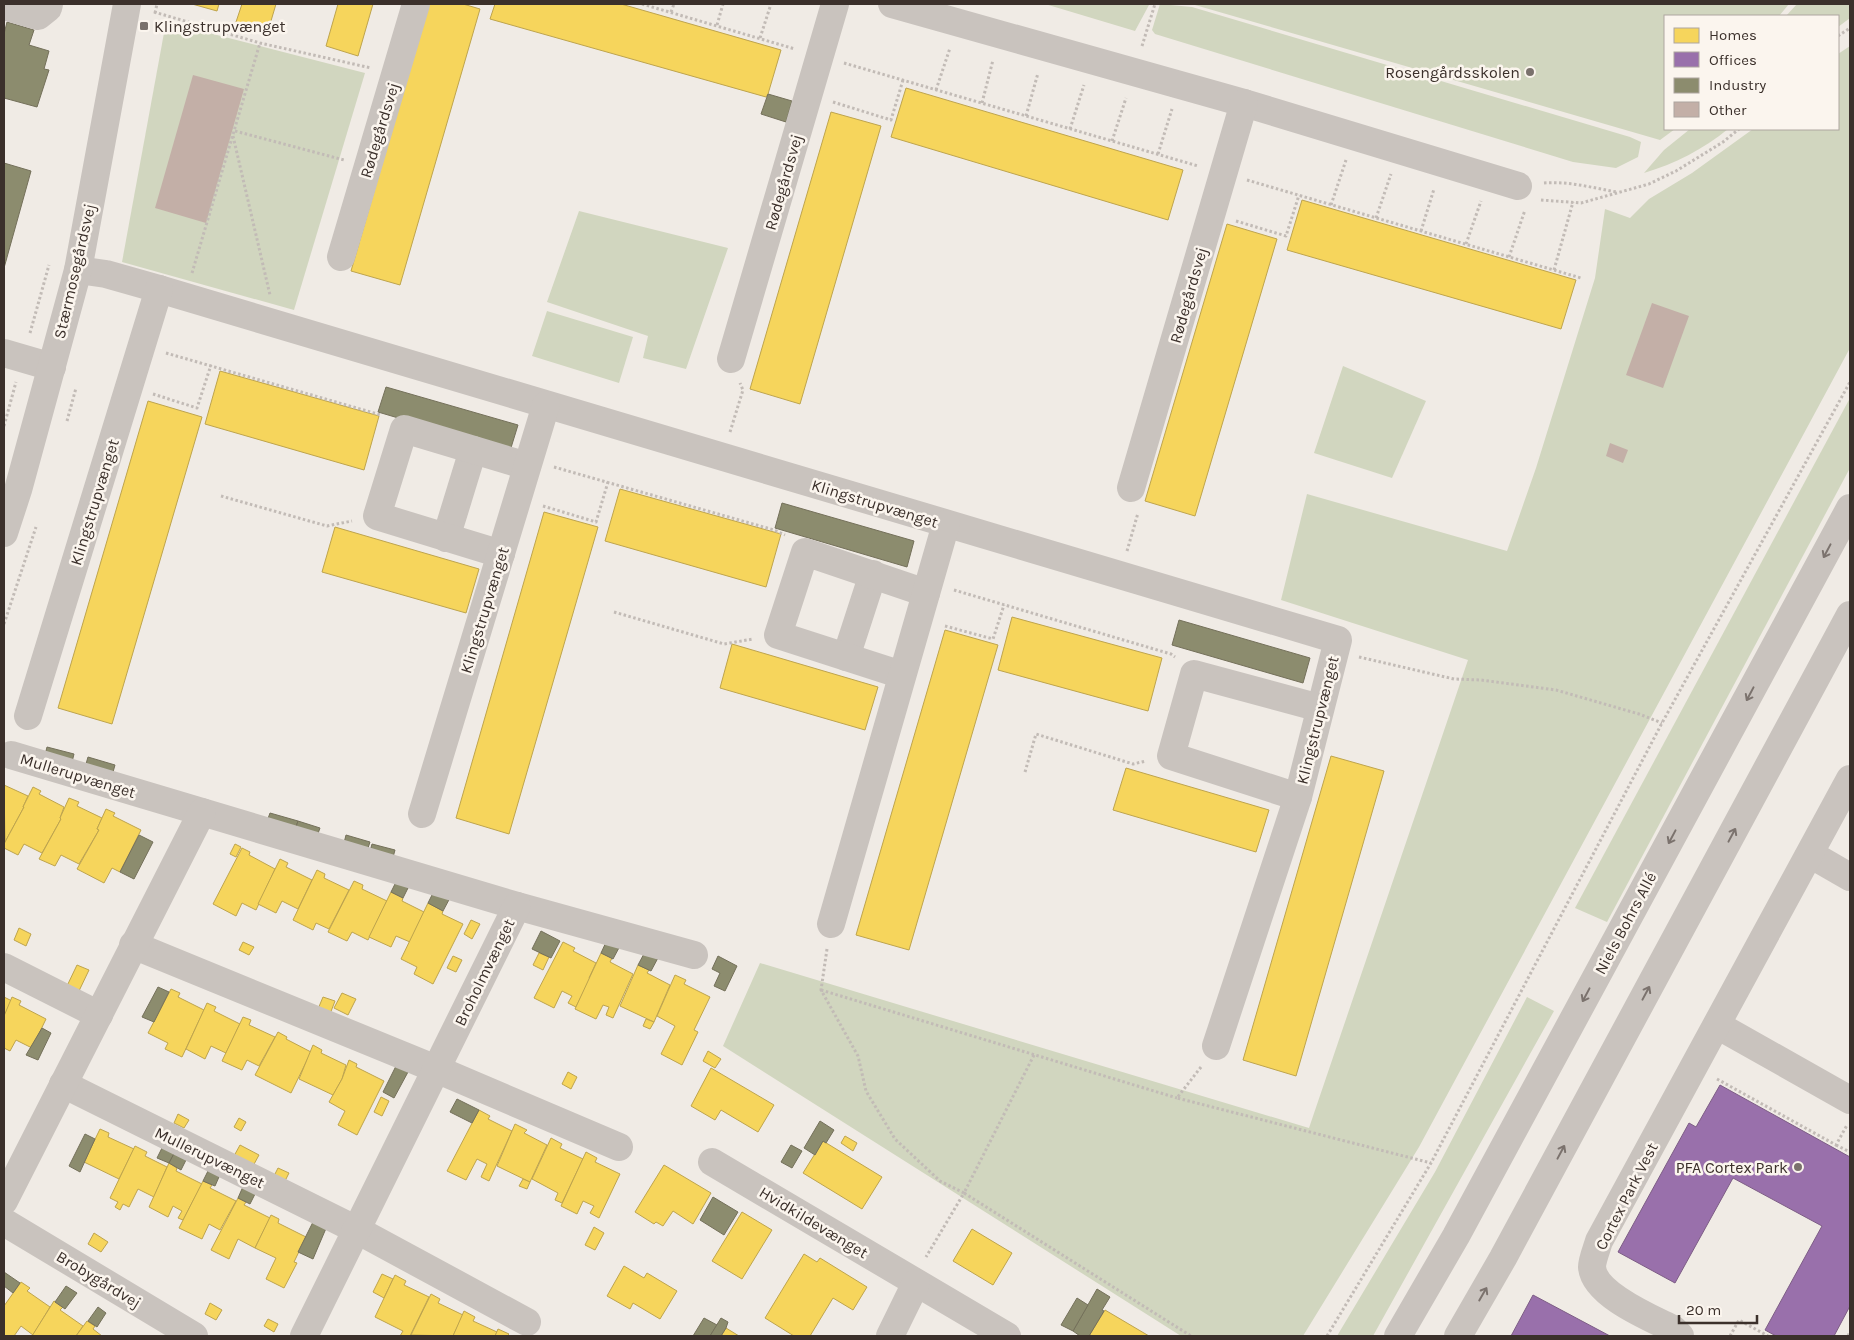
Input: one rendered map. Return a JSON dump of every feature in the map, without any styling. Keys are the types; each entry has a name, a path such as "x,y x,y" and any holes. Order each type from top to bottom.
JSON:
{"street":[{"path":"4,6 38,16 48,8 49,4"},
{"name":"Stærmosegårdsvej","path":"4,533 18,490 78,270 127,4"},
{"name":"Rødegårdsvej","path":"341,257 416,4"},
{"name":"Rødegårdsvej","path":"732,359 835,4"},
{"path":"892,4 961,13 1000,35 1244,103 1489,177 1524,190"},
{"name":"Rødegårdsvej","path":"1131,488 1244,103"},
{"name":"Klingstrupvænget","path":"78,270 106,274 159,289 1338,640 1298,798 1211,1053"},
{"name":"Klingstrupvænget","path":"28,716 159,289"},
{"path":"13,355 52,367"},
{"name":"Klingstrupvænget","path":"422,814 546,404"},
{"path":"501,554 377,516 404,429 473,450 528,463"},
{"path":"446,538 473,450"},
{"name":"Niels Bohrs Allé","path":"1398,1336 1456,1236 1850,508"},
{"name":"Klingstrupvænget","path":"831,924 946,524"},
{"path":"902,675 778,634 805,552 873,574 925,598"},
{"path":"846,657 873,574"},
{"path":"1458,1336 1503,1258 1849,614"},
{"path":"1298,798 1171,756 1194,674 1320,708"},
{"name":"Mullerupvænget","path":"11,755 516,906"},
{"name":"Cortex Park Vest","path":"1680,1336 1673,1329 1614,1297 1598,1284 1592,1267 1599,1241 1850,779"},
{"path":"4,1201 202,812"},
{"path":"1810,854 1850,876"},
{"name":"Broholmvænget","path":"304,1336 516,906 694,956"},
{"path":"133,945 436,1069 619,1148"},
{"path":"4,967 99,1015"},
{"path":"1717,1025 1850,1100"},
{"name":"Mullerupvænget","path":"63,1084 357,1230"},
{"name":"Hvidkildevænget","path":"712,1162 1007,1336"},
{"name":"Brobygårdvej","path":"4,1222 194,1336"},
{"path":"357,1230 527,1322"},
{"path":"890,1336 916,1283"}],"path":[{"path":"127,4 260,43 396,74"},
{"path":"642,4 783,45"},
{"path":"671,12 674,4"},
{"path":"716,25 723,4"},
{"path":"760,38 771,4"},
{"path":"1134,72 1155,4"},
{"path":"1839,35 1850,28"},
{"path":"982,103 1000,35"},
{"path":"192,272 260,43"},
{"path":"1026,116 1045,47"},
{"path":"936,90 946,61"},
{"path":"809,95 891,120 903,80"},
{"path":"912,83 1182,161"},
{"path":"1070,129 1078,104"},
{"path":"1112,141 1123,107"},
{"path":"1158,154 1169,120"},
{"path":"1524,190 1540,200 1581,203 1649,184 1676,171 1723,142 1738,130"},
{"path":"234,133 369,166"},
{"path":"234,133 273,306 273,323"},
{"path":"1331,205 1354,136"},
{"path":"1376,218 1398,150"},
{"path":"1421,231 1442,163"},
{"path":"1466,244 1489,177"},
{"path":"1524,190 1556,182 1618,192"},
{"path":"1509,257 1524,190"},
{"path":"1212,213 1286,236 1298,195"},
{"path":"1305,198 1581,278"},
{"path":"1554,270 1573,202"},
{"path":"4,426 13,355 51,259"},
{"path":"142,345 380,415"},
{"path":"722,456 743,390 732,359"},
{"path":"129,386 198,408 211,366"},
{"path":"1327,1336 1431,1163 1662,723 1850,382"},
{"path":"528,463 608,482 781,533"},
{"path":"518,498 596,522 608,482"},
{"path":"1120,575 1141,503 1131,488"},
{"path":"221,496 327,526 377,516"},
{"path":"925,598 993,639 1004,604"},
{"path":"925,598 1004,604 1171,654 1194,674"},
{"path":"614,612 724,644 778,634"},
{"path":"1334,652 1454,679 1481,680 1556,690 1639,714 1662,723"},
{"path":"1025,772 1036,734 1133,764 1171,756"},
{"path":"831,924 821,990 858,1056 866,1091 895,1139 940,1181 964,1193 1191,1336"},
{"path":"821,990 1177,1098 1431,1163"},
{"path":"1177,1098 1211,1053"},
{"path":"916,1283 924,1261 964,1193 1034,1055"},
{"path":"1694,1066 1850,1152"},
{"path":"1836,1145 1850,1119"},
{"path":"1730,1336 1739,1320 1768,1336"},
{"path":"1848,1336 1850,1332"}],"green space":[{"path":"1045,4 1148,4 1149,5 1135,31"},
{"path":"1160,4 1192,7 1630,137 1641,142 1638,157 1616,168 1573,162 1155,34 1152,30"},
{"name":"Rosengårdsskolen","path":"1789,4 1780,15 1664,15 1664,130 1674,130 1660,140 1195,5"},
{"path":"1797,4 1850,4 1850,18 1839,26 1839,15 1787,15"},
{"path":"166,22 365,73 294,310 122,262"},
{"path":"1850,46 1850,348 1419,1147 1303,1336 1181,1336 723,1046 760,963 1309,1128 1468,660 1281,600 1307,494 1507,551 1536,468 1595,278 1605,209 1630,218 1649,199 1692,173 1752,130 1839,130 1839,53"},
{"path":"1689,130 1727,130 1688,155 1644,173 1664,150"},
{"path":"579,211 728,248 686,369 643,358 648,336 547,302"},
{"path":"547,311 633,337 619,383 532,356"},
{"path":"1343,366 1426,401 1392,478 1314,453"},
{"path":"1850,398 1850,468 1607,922 1575,908"},
{"path":"1527,997 1554,1011 1373,1336 1337,1336 1435,1172"}],"building: Homes":[{"path":"192,4 219,4 217,11"},
{"path":"242,4 276,4 268,31 236,22"},
{"path":"338,4 373,4 358,56 326,46"},
{"path":"428,4 463,4 480,9 400,285 351,271"},
{"path":"495,4 621,4 781,50 766,97 490,19"},
{"path":"906,88 1183,170 1168,220 891,137"},
{"path":"831,112 881,126 800,404 750,389"},
{"path":"1302,200 1576,280 1561,329 1287,250"},
{"path":"1227,224 1277,239 1195,516 1145,501"},
{"path":"220,371 379,416 364,470 205,424"},
{"path":"148,401 202,417 112,724 58,708"},
{"path":"620,489 781,534 766,587 605,541"},
{"path":"544,512 598,527 509,834 456,818"},
{"path":"335,527 479,569 466,613 322,572"},
{"path":"1012,617 1162,658 1148,711 998,670"},
{"path":"945,630 998,645 909,950 856,935"},
{"path":"732,644 878,687 865,730 720,688"},
{"path":"1331,756 1384,771 1296,1076 1243,1060"},
{"path":"1126,768 1269,810 1256,852 1113,810"},
{"path":"4,785 28,796 5,842"},
{"path":"33,787 41,791 39,794 64,807 61,819 42,853 24,844 18,855 4,848 4,844"},
{"path":"69,798 79,802 77,806 102,818 97,829 99,830 79,864 61,855 55,866 39,859 61,819"},
{"path":"106,809 115,813 113,816 141,830 120,872 112,868 104,883 77,869 99,830 97,829"},
{"path":"235,844 241,847 236,857 230,854"},
{"path":"242,848 250,852 249,855 275,869 256,910 242,903 236,916 213,904"},
{"path":"280,859 288,863 286,867 312,880 298,909 282,901 276,913 258,904"},
{"path":"317,870 325,874 324,878 349,890 329,929 316,923 313,930 293,920"},
{"path":"354,881 363,885 362,889 387,901 368,940 352,932 347,941 328,932"},
{"path":"391,892 403,898 402,901 424,912 410,942 396,936 391,947 369,937"},
{"path":"428,903 443,911 442,914 463,924 433,984 414,974 417,967 401,959"},
{"path":"471,920 480,924 472,939 464,934"},
{"path":"19,928 31,934 26,946 14,940"},
{"path":"243,942 254,947 249,955 239,950"},
{"path":"563,942 575,948 573,951 596,963 576,1007 568,1003 572,996 562,991 554,1008 534,998"},
{"path":"539,953 549,957 543,970 533,965"},
{"path":"601,953 612,958 610,962 633,974 613,1018 606,1015 609,1007 603,1005 596,1019 575,1009"},
{"path":"453,956 462,960 456,972 447,968"},
{"path":"77,965 89,970 78,993 66,988"},
{"path":"638,965 649,970 647,973 670,985 654,1022 620,1006"},
{"path":"675,975 686,980 684,984 710,997 694,1030 698,1032 682,1065 661,1054 675,1026 657,1016"},
{"path":"171,989 180,993 178,997 204,1010 182,1057 165,1049 168,1043 148,1033"},
{"path":"342,993 356,999 348,1015 334,1008"},
{"path":"4,997 12,1001 4,1016"},
{"path":"12,997 21,1001 19,1005 46,1019 32,1048 16,1040 10,1051 4,1048 4,1016"},
{"path":"323,997 335,1001 330,1014 318,1009"},
{"path":"207,1003 216,1007 214,1011 240,1024 226,1053 211,1046 205,1059 186,1049"},
{"path":"243,1017 251,1020 249,1025 275,1037 259,1066 247,1060 242,1070 222,1061"},
{"path":"646,1019 654,1022 650,1029 643,1026"},
{"path":"278,1032 287,1037 286,1039 311,1052 291,1093 255,1075"},
{"path":"313,1045 322,1050 321,1053 346,1065 342,1079 333,1095 299,1079"},
{"path":"708,1051 721,1059 715,1068 703,1061"},
{"path":"349,1060 357,1064 356,1067 384,1081 357,1135 338,1125 345,1111 329,1102 342,1079"},
{"path":"711,1068 774,1105 758,1132 721,1110 715,1120 691,1106"},
{"path":"568,1072 577,1077 571,1089 562,1084"},
{"path":"381,1097 389,1101 382,1116 374,1112"},
{"path":"479,1110 490,1116 488,1119 512,1131 489,1181 481,1177 487,1164 477,1159 466,1180 447,1171"},
{"path":"178,1114 189,1120 184,1128 174,1123"},
{"path":"239,1118 246,1122 241,1131 234,1127"},
{"path":"515,1124 527,1130 524,1133 547,1145 530,1182 497,1166"},
{"path":"100,1129 109,1133 108,1137 134,1149 119,1179 84,1162"},
{"path":"845,1136 857,1143 853,1151 841,1143"},
{"path":"551,1138 562,1144 560,1148 583,1159 562,1203 555,1200 558,1193 532,1179"},
{"path":"823,1141 882,1177 862,1209 803,1173"},
{"path":"240,1145 259,1155 253,1166 234,1156"},
{"path":"135,1146 147,1152 145,1156 167,1167 154,1197 138,1189 129,1207 123,1204 120,1210 115,1207 118,1202 110,1198"},
{"path":"586,1152 597,1158 595,1162 620,1174 599,1218 590,1213 594,1206 583,1201 577,1214 561,1206"},
{"path":"169,1163 177,1168 176,1171 202,1184 183,1220 178,1218 182,1211 173,1206 168,1217 149,1207"},
{"path":"664,1165 711,1193 693,1224 673,1211 663,1226 656,1222 654,1224 635,1212"},
{"path":"278,1168 289,1173 285,1181 274,1176"},
{"path":"523,1179 530,1182 527,1189 519,1186"},
{"path":"203,1181 212,1185 210,1188 236,1201 220,1230 209,1224 202,1239 179,1228"},
{"path":"238,1198 246,1202 244,1205 270,1218 255,1248 238,1239 229,1259 211,1250"},
{"path":"742,1212 772,1230 742,1279 712,1261"},
{"path":"271,1215 279,1219 278,1223 306,1237 294,1262 297,1263 284,1288 266,1279 276,1258 255,1248"},
{"path":"594,1227 604,1233 595,1250 585,1245"},
{"path":"972,1229 1012,1253 993,1285 953,1261"},
{"path":"94,1233 108,1242 101,1252 88,1244"},
{"path":"804,1254 817,1262 820,1258 867,1287 853,1310 833,1298 810,1336 794,1336 765,1318"},
{"path":"624,1266 644,1278 647,1273 677,1291 660,1319 633,1303 630,1309 607,1296"},
{"path":"382,1274 393,1279 384,1298 373,1292"},
{"path":"395,1275 406,1281 404,1285 429,1297 410,1336 400,1336 403,1331 375,1317"},
{"path":"21,1282 30,1288 27,1291 50,1307 33,1335 21,1326 14,1336 6,1336 4,1334 4,1306"},
{"path":"431,1294 440,1299 438,1303 463,1315 453,1336 411,1335"},
{"path":"54,1301 63,1307 60,1310 83,1326 76,1336 32,1336"},
{"path":"210,1303 222,1310 216,1320 205,1314"},
{"path":"1105,1310 1149,1336 1089,1336"},
{"path":"464,1311 475,1317 473,1321 497,1332 495,1336 453,1336"},
{"path":"268,1319 278,1324 274,1332 264,1326"},
{"path":"87,1321 95,1326 93,1329 102,1336 76,1336"},
{"path":"726,1328 739,1336 721,1336"},
{"path":"498,1329 509,1334 507,1336 495,1336"}],"building: Offices":[{"path":"1720,1085 1850,1157 1850,1306 1834,1336 1776,1336 1765,1330 1822,1226 1733,1178 1675,1283 1618,1252 1689,1123 1696,1127"},
{"path":"1533,1295 1610,1336 1511,1336"}],"building: Industry":[{"path":"7,22 34,30 29,45 49,51 44,69 49,70 37,107 4,98 4,34"},
{"path":"768,94 792,101 786,122 761,114"},
{"path":"4,163 31,171 4,268"},
{"path":"386,387 518,425 510,451 378,412"},
{"path":"782,503 914,541 907,567 775,528"},
{"path":"1179,620 1310,658 1303,683 1172,645"},
{"path":"47,747 74,754 71,766 44,759"},
{"path":"88,757 115,765 111,779 84,771"},
{"path":"270,813 298,821 294,833 266,824"},
{"path":"298,821 320,828 316,839 294,833"},
{"path":"139,835 153,842 134,879 120,872"},
{"path":"346,835 370,842 366,854 343,847"},
{"path":"372,844 395,850 392,861 369,855"},
{"path":"399,876 411,882 403,898 391,892"},
{"path":"436,887 452,894 443,911 428,903"},
{"path":"541,931 560,941 551,958 532,949"},
{"path":"608,938 621,944 613,959 601,953"},
{"path":"646,950 659,956 651,971 638,965"},
{"path":"718,956 737,966 725,991 714,986 720,973 712,969"},
{"path":"158,987 169,992 154,1022 142,1017"},
{"path":"42,1028 51,1033 38,1060 26,1055"},
{"path":"396,1066 408,1072 394,1098 383,1092"},
{"path":"457,1099 479,1110 472,1123 450,1112"},
{"path":"820,1121 834,1130 826,1143 823,1141 815,1155 804,1148"},
{"path":"85,1134 95,1139 80,1172 69,1166"},
{"path":"165,1142 177,1148 169,1163 157,1158"},
{"path":"791,1145 802,1151 792,1168 781,1162"},
{"path":"177,1148 189,1154 181,1170 169,1163"},
{"path":"211,1165 222,1170 215,1186 203,1181"},
{"path":"245,1182 258,1188 250,1204 238,1198"},
{"path":"713,1197 738,1212 724,1235 700,1220"},
{"path":"314,1220 327,1226 313,1259 298,1252"},
{"path":"4,1272 20,1283 13,1293 4,1286"},
{"path":"66,1286 77,1293 65,1309 55,1302"},
{"path":"1097,1289 1110,1297 1089,1336 1080,1336 1073,1331"},
{"path":"1077,1298 1088,1305 1073,1331 1061,1325"},
{"path":"98,1307 106,1313 97,1327 88,1321"},
{"path":"704,1318 717,1325 710,1336 693,1336"},
{"path":"721,1318 728,1322 726,1328 721,1336 710,1336"}],"building: Other":[{"path":"193,75 244,89 206,223 155,208"},
{"path":"1652,303 1689,316 1663,388 1626,375"},
{"path":"1610,443 1628,450 1623,463 1606,456"}],"place":[{"name":"Klingstrupvænget","path":"144,26"},
{"name":"Rosengårdsskolen","path":"1530,72"},
{"name":"PFA Cortex Park","path":"1798,1167"}]}
